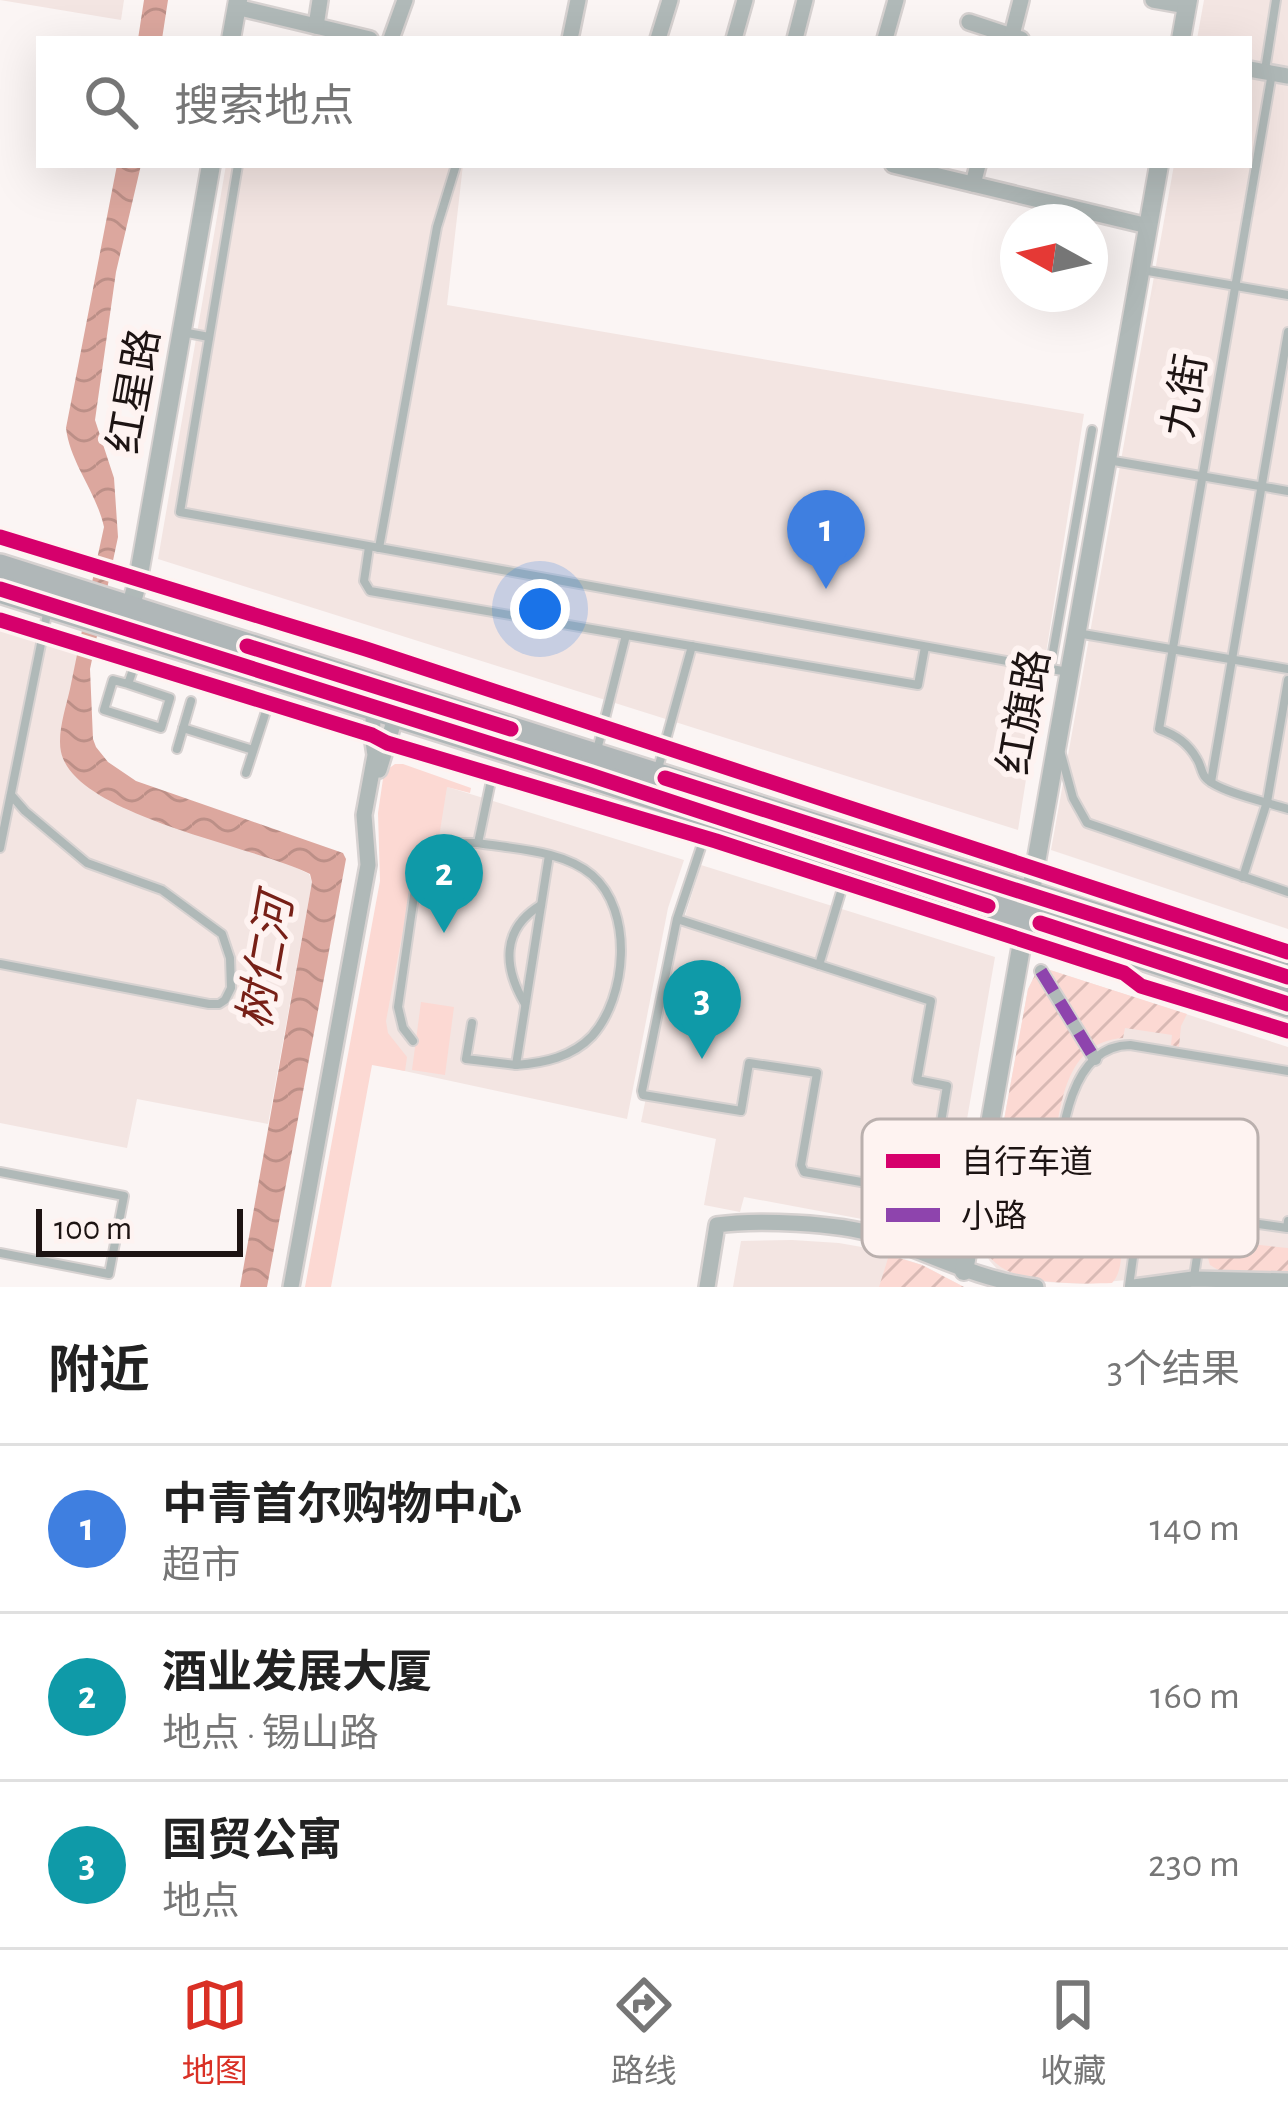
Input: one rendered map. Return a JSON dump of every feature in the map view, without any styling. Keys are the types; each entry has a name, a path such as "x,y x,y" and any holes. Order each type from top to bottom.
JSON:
{"highway":[{"path":"0,568 385,712 592,765 656,775 1288,1004"},
{"path":"0,589 128,619 1027,907 1288,976"}],"street":[{"path":"316,26 320,0"},
{"path":"392,36 405,0"},
{"path":"571,36 578,0"},
{"path":"659,36 670,0"},
{"path":"735,36 745,0"},
{"path":"796,36 806,0"},
{"path":"887,36 896,0"},
{"path":"1014,36 1021,0"},
{"path":"1153,0 1188,3 1182,36"},
{"path":"232,36 237,3 358,36"},
{"path":"969,22 1008,36"},
{"name":"红星路","path":"128,619 210,168"},
{"path":"906,168 1148,226"},
{"path":"973,184 977,168"},
{"name":"红旗路","path":"990,1119 1057,740 1060,671 1076,633 1158,168"},
{"path":"295,1287 368,865 364,815 375,755 372,735 385,712"},
{"path":"295,1287 375,866 371,820 385,712"},
{"path":"1041,971 1095,1060"},
{"path":"707,1287 717,1226 780,1222 862,1232"},
{"path":"934,1257 964,1271 1036,1287"},
{"name":"红旗路","path":"964,1271 966,1257"},
{"path":"1131,1287 1193,1279 1288,1281"}],"lane":[{"name":"九街","path":"1211,782 1188,746 1159,729 1235,286 1276,0"},
{"path":"237,168 180,512 1060,671 1092,430"},
{"path":"455,168 437,227 364,581 370,591 918,685 925,647"},
{"path":"1141,270 1288,295"},
{"path":"182,332 209,337"},
{"path":"1288,332 1211,782 1288,809"},
{"path":"1107,459 1288,491"},
{"path":"0,848 50,601"},
{"path":"1076,633 1288,669"},
{"path":"592,765 626,635"},
{"path":"656,775 692,646"},
{"path":"128,684 135,664"},
{"path":"112,680 128,684 170,698 161,728 104,710 112,680"},
{"path":"1243,877 1267,802 1288,680"},
{"path":"177,749 191,701"},
{"path":"246,773 268,705"},
{"path":"183,728 253,750"},
{"path":"1057,740 1073,798 1087,823 1288,892"},
{"path":"478,843 492,776"},
{"path":"0,964 209,1004 225,1000 231,988 230,958 222,934 162,890 87,863 11,795"},
{"path":"704,838 677,920 642,1091 741,1111 749,1063 817,1073 801,1165 804,1172 862,1182"},
{"path":"413,1041 403,1028 398,1007 419,861 429,847 478,843 549,855 582,868 597,880 610,902 621,948 614,998 592,1035 550,1061 516,1065 466,1059 472,1023"},
{"path":"516,1065 549,855"},
{"path":"819,965 844,882"},
{"path":"526,1005 512,980 509,954 515,930 541,904"},
{"path":"677,920 932,1001 917,1080 947,1086 942,1119"},
{"path":"1066,1119 1069,1100 1085,1068 1114,1045 1288,1071"},
{"path":"0,1172 124,1196 110,1287"},
{"path":"1258,1224 1287,1228 1288,1221"},
{"path":"0,1253 110,1274"},
{"path":"1131,1287 1134,1257"},
{"path":"1193,1279 1196,1257"}],"shaded area":[{"path":"0,0 124,0 121,20"},
{"path":"1204,0 1288,0 1288,929 1051,850 1173,168 1252,168 1252,36 1198,36"},
{"path":"225,168 463,168 447,305 1084,414 1018,830 158,559"},
{"path":"0,621 79,646 61,753 309,874 312,882 268,1124 137,1099 127,1148 0,1123"},
{"path":"395,764 471,788 470,793 447,787 439,837 418,850 386,1021 388,1033 407,1057 405,1071 372,1065 331,1287 305,1287 380,881 378,813 384,772"},
{"path":"425,780 684,860 668,908 627,1119 372,1064"},
{"path":"701,865 995,957 967,1119 862,1119 862,1219 744,1197 740,1212 704,1205 716,1139 641,1122 681,929"},
{"path":"1050,970 1288,1047 1288,1272 1220,1271 1085,1284 1027,1281 997,1269 989,1260 1258,1257 1258,1119 1004,1119 1028,989 1035,975"},
{"path":"1050,970 1187,1014 1179,1047 1171,1045 1172,1035 1125,1028 1123,1038 1103,1042 1077,1064 1059,1119 1004,1119 1028,989 1035,975"},
{"path":"421,1002 454,1007 445,1075 412,1070"},
{"path":"741,1241 862,1247 862,1257 898,1257 964,1287 733,1287"},
{"path":"1258,1245 1288,1248 1288,1272 1220,1271 1208,1258 1258,1257"},
{"path":"888,1257 896,1257 964,1287 879,1287"},
{"path":"991,1257 1121,1257 1112,1283 1035,1280 1000,1267"}],"water":[{"path":"144,0 168,0 162,36 138,36"},
{"path":"116,168 140,168 116,272 95,420 114,478 118,537 90,669 93,739 108,762 136,781 343,853 346,859 267,1287 240,1287 312,882 310,874 284,863 170,826 98,794 73,774 61,752 62,720 104,527 66,428"}],"marked path":[{"path":"1041,971 1095,1059"}],"cycle path":[{"path":"0,537 366,649 1288,952"},
{"path":"0,589 988,906"},
{"path":"0,620 716,841 1124,973 1141,986 1288,1031"},
{"path":"247,646 511,729"},
{"path":"665,778 1288,977"},
{"path":"1040,923 1288,1004"}],"place":[{"name":"中青首尔购物中心","path":"826,589"},
{"name":"酒业发展大厦","path":"444,933"},
{"name":"国贸公寓","path":"702,1059"}],"water label":[{"name":"树仁河","path":"267,962"}]}
